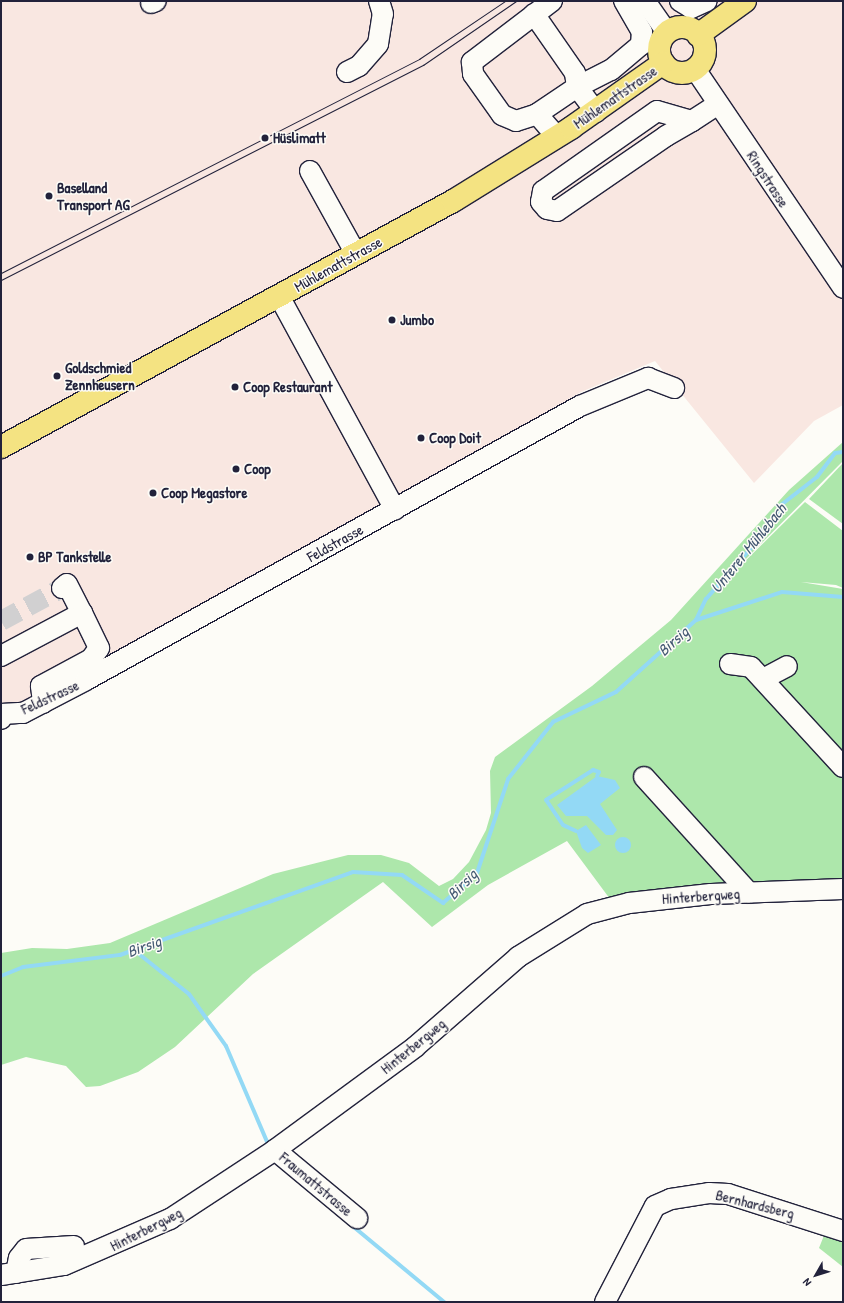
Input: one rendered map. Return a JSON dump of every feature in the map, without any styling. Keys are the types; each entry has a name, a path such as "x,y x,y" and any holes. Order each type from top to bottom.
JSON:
{"main road":[{"path":"698,35 745,1"},
{"path":"683,28 698,35 705,49 700,64 695,69 678,73 663,63 660,44 667,33 683,28"},
{"name":"Mühlemattstrasse","path":"1,447 493,178 596,112 663,63"}],"street":[{"path":"347,72 359,66 378,44 383,14 379,1"},
{"path":"552,1 472,62 473,74 502,115 516,121 537,114 577,87 611,70 641,45 642,32 624,1"},
{"path":"645,1 667,33"},
{"path":"684,3 707,1"},
{"path":"534,14 575,73 577,87 596,112"},
{"name":"Ringstrasse","path":"695,69 843,288"},
{"path":"692,121 658,111 543,191 541,202 548,209 556,210 718,104"},
{"path":"537,114 558,137"},
{"path":"310,171 356,254"},
{"path":"279,296 395,510"},
{"name":"Feldstrasse","path":"1,719 1,713 23,712 44,702 395,510 580,406 625,385 648,378 674,388"},
{"path":"44,702 41,686 91,659 100,648 67,584 62,588"},
{"path":"1,656 82,613"},
{"path":"730,664 752,667 843,766"},
{"path":"763,679 787,666"},
{"path":"644,777 749,893"},
{"name":"Hinterbergweg","path":"9,1274 64,1265 129,1239 170,1219 275,1150 416,1047 518,957 587,914 629,903 749,893 843,889"},
{"name":"Fraumattstrasse","path":"275,1150 357,1218"},
{"name":"Bernhardsberg","path":"605,1302 655,1206 671,1199 709,1193 728,1194 843,1230"},
{"path":"9,1274 26,1249 74,1246"}],"shaded area":[{"path":"1,1 843,1 843,405 814,421 754,483 655,361 581,392 1,723"}],"green space":[{"path":"843,442 843,461 734,571 728,585 734,572 805,502 843,531 843,588 836,585 801,582 843,589 843,884 610,899 567,841 488,885 432,927 383,882 253,974 175,1047 138,1072 100,1086 86,1087 66,1066 26,1057 1,1065 1,953 32,948 67,949 110,943 273,874 348,855 381,855 409,863 439,886 453,879 469,862 486,830 491,813 490,771 495,757 592,686 671,620 789,490"},
{"path":"843,463 843,524 809,499"},
{"path":"843,1222 843,1267 819,1248 825,1233"}],"water":[{"path":"597,776 615,780 620,788 600,804 617,830 613,835 606,835 587,816 566,816 557,805"},
{"path":"586,825 601,845 588,853 582,848 576,831"},
{"path":"620,837 626,837 631,842 629,851 626,853 620,853 615,848 615,842"}],"waterway":[{"name":"Unterer Mühlebach","path":"696,620 706,599 752,547 761,531 772,523 781,505 817,477 835,453 843,452"},
{"name":"Birsig","path":"1,976 23,967 120,955 353,872 402,875 443,903 477,873 508,779 553,722 616,692 696,620 782,592 843,597"},
{"path":"576,831 563,825 546,800 593,770 599,772 597,776"},
{"path":"134,950 189,994 226,1046 268,1144"},
{"path":"349,1223 444,1302"}],"tunnel":[{"path":"1,621 62,588"}],"tram line":[{"path":"1,273 419,59 505,1"},
{"path":"1,280 423,65 516,1"}],"place":[{"name":"Hüslimatt","path":"265,138"},
{"name":"Baselland Transport AG","path":"49,196"},
{"name":"Jumbo","path":"392,320"},
{"name":"Goldschmied Zennheusern","path":"57,376"},
{"name":"Coop Restaurant","path":"235,387"},
{"name":"Coop Doit","path":"421,438"},
{"name":"Coop","path":"236,469"},
{"name":"Coop Megastore","path":"153,493"},
{"name":"BP Tankstelle","path":"30,557"}]}
